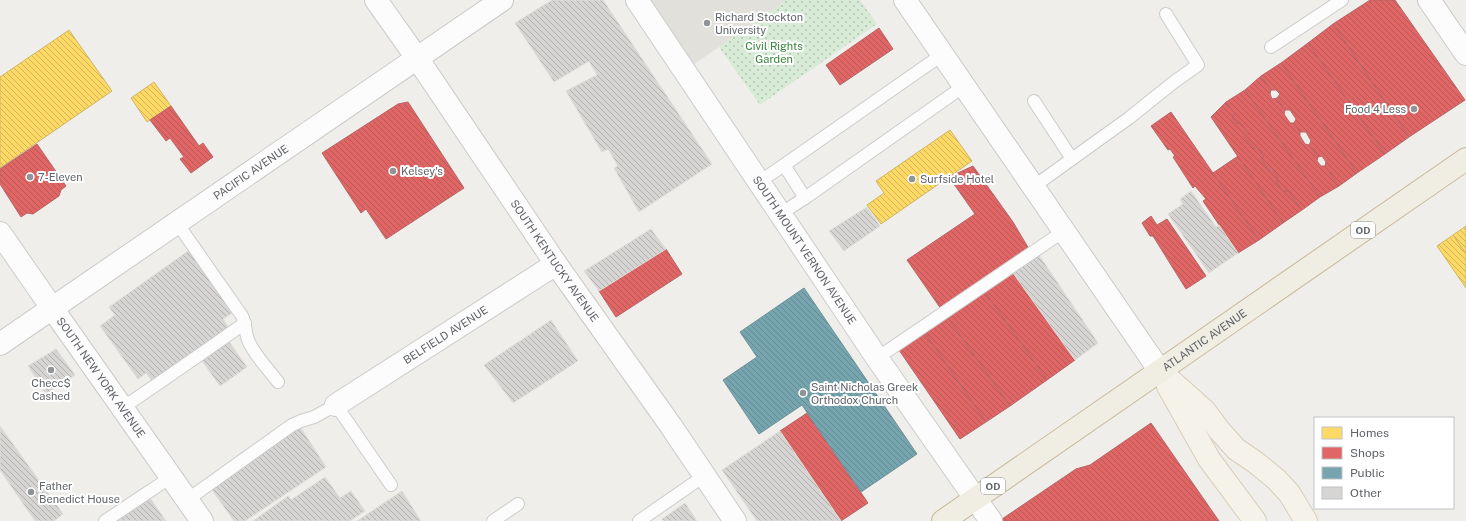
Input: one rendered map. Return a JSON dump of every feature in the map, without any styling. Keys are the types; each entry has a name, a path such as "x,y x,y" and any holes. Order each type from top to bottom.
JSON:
{"highway":[{"name":"ATLANTIC AVENUE","path":"943,521 1466,159"}],"main road":[{"path":"1160,371 1209,459 1255,521"},
{"path":"1160,371 1205,412 1236,449 1276,479 1288,493 1306,521"}],"street":[{"name":"SOUTH KENTUCKY AVENUE","path":"376,0 417,58 556,264 735,521"},
{"name":"PACIFIC AVENUE","path":"0,344 502,0"},
{"name":"SOUTH MOUNT VERNON AVENUE","path":"636,0 877,358 991,521"},
{"path":"904,0 1160,371"},
{"path":"1429,0 1466,54"},
{"name":"SOUTH NEW YORK AVENUE","path":"0,233 202,521"},
{"name":"BELFIELD AVENUE","path":"336,405 556,264"}],"lane":[{"path":"1271,47 1342,0"},
{"path":"1033,187 1129,118 1198,65 1166,14"},
{"path":"759,182 942,54"},
{"path":"780,214 964,86"},
{"path":"1034,101 1072,158"},
{"path":"784,165 805,198"},
{"path":"177,223 225,290 245,322 245,332 251,346 278,382"},
{"path":"877,358 1064,231"},
{"path":"122,408 169,377 245,322"},
{"path":"187,500 292,425 314,417 336,405 391,485"},
{"path":"639,521 704,476"},
{"path":"105,521 171,477"},
{"path":"493,521 518,504"}],"shaded area":[{"name":"Richard Stockton University","path":"647,0 787,0 690,67"}],"green space":[{"name":"Civil Rights Garden","path":"787,0 860,0 877,24 760,105 719,47"}],"building: Homes":[{"path":"69,30 112,91 0,168 0,77"},
{"path":"154,82 171,106 147,122 131,98"},
{"name":"Surfside Hotel","path":"950,130 972,161 881,224 867,205 884,193 876,181"},
{"path":"1466,226 1466,254 1453,235"},
{"path":"1453,235 1466,254 1466,288 1437,246"}],"building: Shops":[{"path":"1370,0 1395,0 1465,100 1409,137 1333,24"},
{"path":"1333,24 1409,137 1385,154 1308,43"},
{"path":"879,28 893,49 840,85 826,65"},
{"path":"1308,43 1385,154 1357,173 1281,63"},
{"path":"1281,63 1357,173 1339,186 1325,166 1326,162 1322,156 1318,157 1309,145 1311,141 1306,132 1300,132 1294,123 1296,119 1290,110 1285,110 1277,98 1280,94 1276,90 1271,90 1261,76"},
{"path":"1261,76 1271,90 1270,94 1272,99 1277,98 1285,110 1284,114 1290,123 1294,123 1305,144 1309,145 1318,157 1317,161 1321,166 1325,166 1339,186 1320,197 1245,90"},
{"path":"1245,90 1320,197 1302,210 1288,191 1283,191 1277,183 1277,176 1272,169 1268,170 1261,158 1264,157 1257,147 1254,149 1245,138 1249,134 1240,122 1237,124 1232,118 1235,114 1226,102"},
{"name":"Kelsey's","path":"408,102 464,188 386,239 366,209 361,213 322,153 398,104"},
{"path":"1226,102 1235,114 1232,118 1237,124 1240,122 1249,134 1245,138 1254,149 1257,147 1264,157 1261,158 1268,170 1274,171 1277,176 1277,183 1283,191 1288,191 1302,210 1283,223 1211,117"},
{"path":"171,106 199,146 203,143 213,157 191,173 180,159 184,157 170,138 166,141 150,120"},
{"path":"1171,112 1259,240 1238,253 1203,201 1206,199 1195,186 1193,188 1173,157 1175,156 1170,149 1168,150 1151,126"},
{"name":"7-Eleven","path":"37,144 66,186 61,190 59,196 33,214 27,213 21,217 0,184 0,169"},
{"path":"1238,156 1283,223 1259,240 1213,173"},
{"path":"973,166 1013,222 1029,249 941,309 907,260 975,214 949,177"},
{"path":"1151,216 1157,225 1167,219 1206,276 1186,289 1153,236 1150,236 1142,223"},
{"path":"666,249 682,274 616,317 599,291"},
{"path":"1013,273 1075,360 1047,380 985,292"},
{"path":"985,292 1047,380 1010,406 948,318"},
{"path":"948,318 1010,406 986,422 925,333"},
{"path":"925,333 986,422 960,439 899,350"},
{"path":"807,413 868,503 841,521 780,431"},
{"path":"1151,423 1219,521 1003,521 1002,519 1076,469 1090,465"}],"building: Public":[{"name":"Saint Nicholas Greek Orthodox Church","path":"804,288 917,454 861,492 802,405 759,434 723,380 757,357 740,332"}],"building: Other":[{"path":"552,0 603,0 712,164 639,212 614,168 618,166 608,149 602,152 566,91 597,75 589,61 554,82 515,23"},
{"path":"1191,191 1216,227 1219,225 1238,253 1209,273 1168,214 1183,204 1180,199"},
{"path":"867,207 880,226 844,251 829,231"},
{"path":"651,229 666,249 599,291 584,271"},
{"path":"191,249 235,311 223,319 228,327 222,332 247,367 220,386 200,358 153,382 146,373 138,379 100,326 115,315 109,307"},
{"path":"1039,255 1098,343 1075,360 1013,273"},
{"path":"551,320 578,361 513,403 484,365"},
{"name":"Checc$ Cashed","path":"56,349 75,375 46,394 28,366"},
{"path":"299,425 326,467 245,521 234,521 210,487"},
{"name":"Father Benedict House","path":"0,426 63,514 54,521 35,521 0,470"},
{"path":"780,431 841,521 757,521 722,470"},
{"path":"325,477 340,498 351,491 365,511 350,521 253,521 288,496 291,500"},
{"path":"402,491 421,521 357,521"},
{"path":"150,498 166,521 116,521"},
{"path":"685,503 697,521 664,521 662,519"}],"place":[{"name":"Richard Stockton University","path":"707,23"},
{"name":"Food 4 Less","path":"1414,109"},
{"name":"Kelsey's","path":"393,171"},
{"name":"7-Eleven","path":"30,177"},
{"name":"Surfside Hotel","path":"912,179"},
{"name":"Checc$ Cashed","path":"51,370"},
{"name":"Saint Nicholas Greek Orthodox Church","path":"803,393"},
{"name":"Father Benedict House","path":"31,492"}]}
